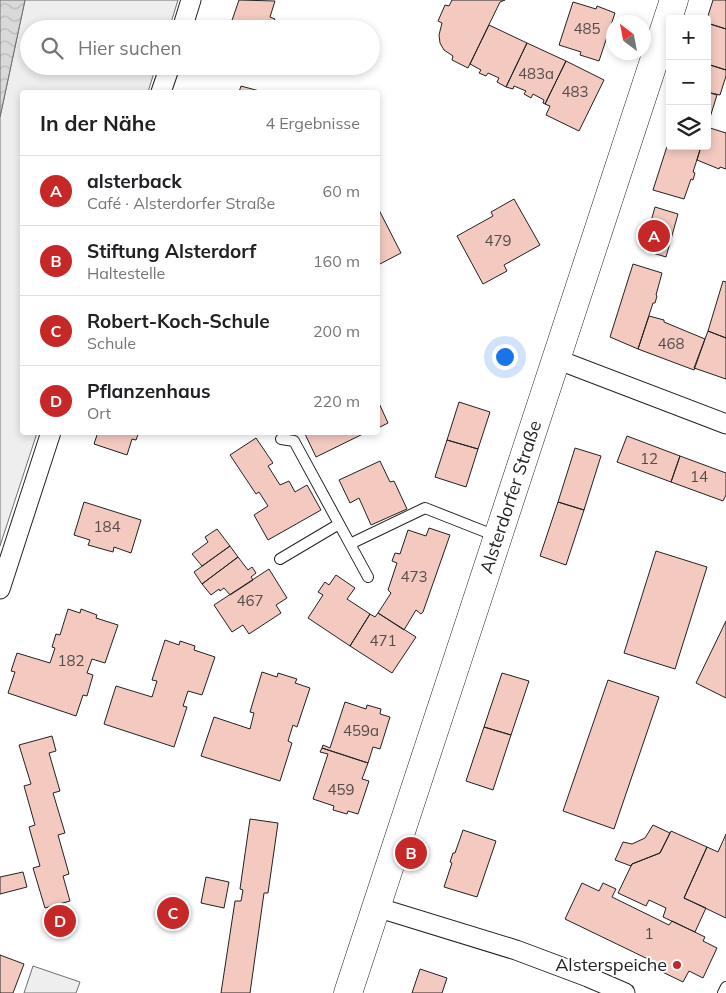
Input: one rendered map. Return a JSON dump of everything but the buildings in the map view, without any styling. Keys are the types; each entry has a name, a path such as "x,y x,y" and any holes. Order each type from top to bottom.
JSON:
{"street":[{"path":"185,20 191,0"},
{"name":"Alsterdorfer Straße","path":"348,993 556,359 665,43 674,0"},
{"path":"162,90 167,75"},
{"path":"556,359 726,424"},
{"path":"0,589 49,435"},
{"path":"376,907 523,953 625,993"}],"lane":[{"path":"281,439 294,441 368,577"},
{"path":"350,544 426,508 497,537"},
{"path":"280,558 339,524"},
{"path":"723,993 726,987"}],"shaded area":[{"path":"25,0 178,0 172,20 21,20"},
{"path":"20,23 20,75 153,75 149,90 20,90 20,435 36,435 0,546 0,117"},
{"path":"33,966 80,982 76,993 24,993"}],"water":[{"path":"0,0 25,0 20,20 0,117"}],"place":[{"name":"alsterback","path":"654,236"},
{"name":"Stiftung Alsterdorf","path":"411,853"},
{"name":"Robert-Koch-Schule","path":"173,913"},
{"name":"Pflanzenhaus","path":"60,921"},
{"name":"Alsterspeiche","path":"677,965"}]}
